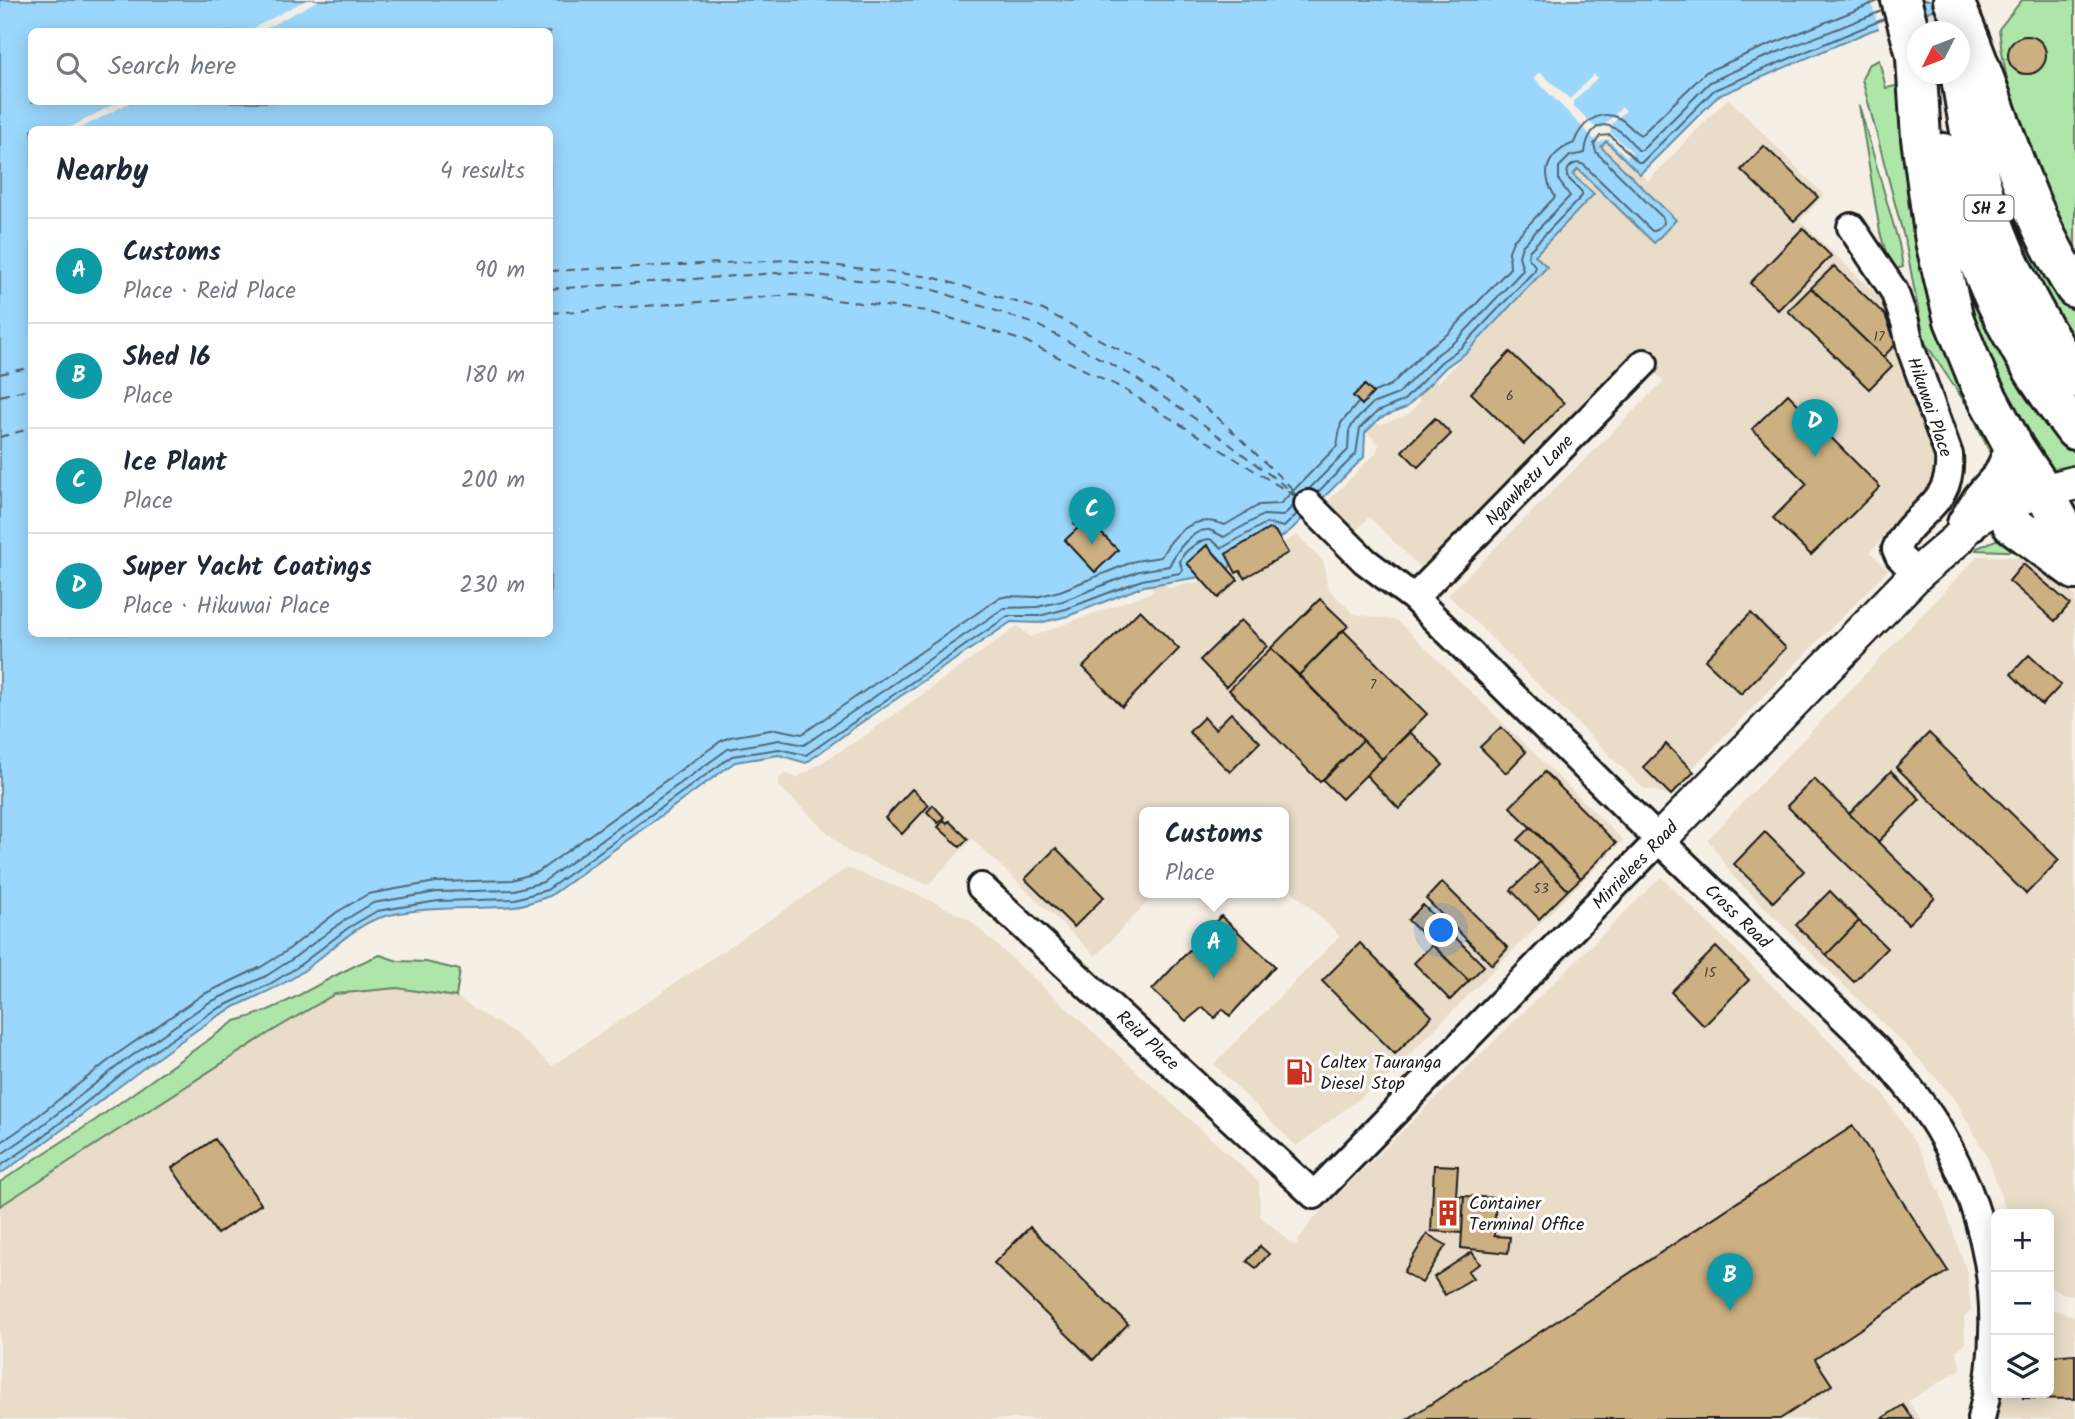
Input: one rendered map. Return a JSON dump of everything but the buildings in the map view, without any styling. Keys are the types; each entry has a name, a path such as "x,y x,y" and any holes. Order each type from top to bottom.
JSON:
{"highway":[{"name":"SH 2","path":"1901,0 1907,23"},
{"name":"SH 2","path":"1941,0 1949,21"},
{"path":"1953,0 1956,21"},
{"path":"1970,68 2004,137 2035,215 2075,288"},
{"path":"1919,84 1921,138 1944,283 1962,343 1980,384 2015,449 2062,500 2075,548"},
{"name":"SH 2","path":"1924,84 1973,251 2003,320 2046,393 2075,430"},
{"name":"SH 2","path":"1965,84 1974,149 1992,221 2016,277 2046,335 2075,378"},
{"path":"1963,531 1982,500 2003,476 2015,449"},
{"path":"2012,524 2075,570"}],"main road":[{"name":"Mirrielees Road","path":"1659,839 1917,574 1963,531 1991,510 2022,497 2062,500"},
{"name":"Mirrielees Road","path":"1963,531 1975,538 2062,500"}],"street":[{"name":"Hikuwai Place","path":"1851,227 1894,291 1911,349 1949,455 1950,473 1943,493 1902,538 1896,549 1899,556 1917,574"},
{"name":"Ngawhetu Lane","path":"1414,598 1644,363"},
{"name":"Cross Road","path":"1308,505 1364,561 1414,598 1875,1048 1907,1084 1936,1125 1959,1166 1975,1205 1993,1286 1993,1350 1981,1419"},
{"name":"Mirrielees Road","path":"1314,1195 1659,839"},
{"name":"Reid Place","path":"981,887 1314,1195"}],"shaded area":[{"path":"1728,98 1824,195 1800,221 1881,299 1935,447 1936,465 1925,495 1870,552 1888,570 1667,794 1643,788 1448,595 1664,381 1637,356 1422,569 1369,517 1354,532 1325,504 1376,453 1379,444 1351,417 1348,419 1345,416 1338,424 1331,418 1421,326 1424,329 1404,350 1438,383 1546,267 1534,255 1594,195 1572,174 1578,169 1654,243 1675,220 1600,146 1606,140 1648,181","holes":["1386,368 1420,401 1409,414 1379,425 1363,410 1377,396 1368,386"]},
{"path":"1269,529 1275,531 1282,543 1297,535 1324,562 1327,588 1354,614 1398,621 1623,840 1385,1079 1296,1146 1214,1064 1340,936 1289,888 1289,807 1139,807 1139,898 1151,898 1096,956 972,839 928,885 847,851 779,786 779,779 785,773 797,778 863,737 1018,626 1030,637 1155,591 1125,558 1126,543 1169,588 1203,581 1187,563 1207,545 1226,554"},
{"path":"1978,556 2032,557 2075,595 2075,1295 2054,1289 2054,1209 2005,1209 1990,1163 1956,1101 1924,1064 1732,875 1708,839"},
{"path":"847,868 923,897 968,919 1259,1182 1260,1216 1295,1246 1313,1219 1661,877 1884,1095 1922,1154 1940,1193 1967,1273 1971,1309 1964,1317 1965,1344 1956,1350 1961,1369 1908,1401 1920,1419 0,1419 0,1206 269,1033 335,994 397,988 456,997 517,1035 552,1066"},
{"path":"2054,1310 2075,1316 2075,1419 1997,1419 2002,1398 2054,1398"}],"green space":[{"path":"2022,0 2075,0 2075,252 2063,237 2024,135 2008,83 1999,29"},
{"path":"1879,60 1886,88 1896,86 1903,121 1992,445 1992,457 1970,410 1924,341 1906,245 1862,79 1868,65"},
{"path":"1859,105 1899,244 1903,267 1891,270 1880,232"},
{"path":"2009,189 2062,297 2075,314 2075,344 2053,309 2022,239"},
{"path":"1943,206 2075,378 2075,465 2050,470 1972,345"},
{"path":"2007,538 2034,552 1976,550 1996,540"},
{"path":"380,955 398,961 426,962 460,970 456,997 397,988 335,994 269,1033 0,1206 0,1182 94,1121 235,1021 291,1000"}],"water":[{"path":"0,0 1963,0 1870,31 1718,96 1640,174 1606,141 1601,147 1676,220 1654,243 1578,169 1573,175 1594,194 1535,255 1547,267 1467,352 1446,367 1406,408 1380,418 1365,433 1364,457 1291,530 1279,539 1275,531 1269,529 1226,554 1231,563 1229,569 1207,545 1187,563 1200,577 1144,586 1068,616 1039,623 1011,622 806,763 779,755 735,762 550,896 519,905 415,911 372,921 350,934 289,980 225,1012 187,1036 0,1174"}],"pier":[{"path":"306,0 319,0 267,28 254,28"},
{"path":"1871,0 1917,0 1922,17 1880,32"},
{"path":"1541,73 1570,99 1594,74 1597,78 1574,101 1574,106 1597,129 1603,127 1622,107 1626,110 1611,125 1610,132 1632,152 1627,157 1608,139 1598,143 1535,79 1537,74"},
{"path":"112,105 125,105 85,126 73,126"}],"ferry route":[{"path":"553,271 788,260 932,277 1043,310 1139,360 1215,415 1299,495"},
{"path":"553,289 792,272 931,289 1035,324 1131,375 1203,424 1299,497"},
{"path":"553,313 794,295 927,311 1027,342 1122,388 1298,498"},
{"path":"0,374 28,368"},
{"path":"0,396 28,389"},
{"path":"0,437 28,429"}],"place":[{"name":"Super Yacht Coatings","path":"1815,457"},
{"name":"Ice Plant","path":"1092,545"},
{"name":"Customs","path":"1214,978"},
{"name":"Caltex Tauranga Diesel Stop","path":"1299,1072"},
{"name":"Container Terminal Office","path":"1448,1213"},
{"name":"Shed 16","path":"1730,1311"}]}
